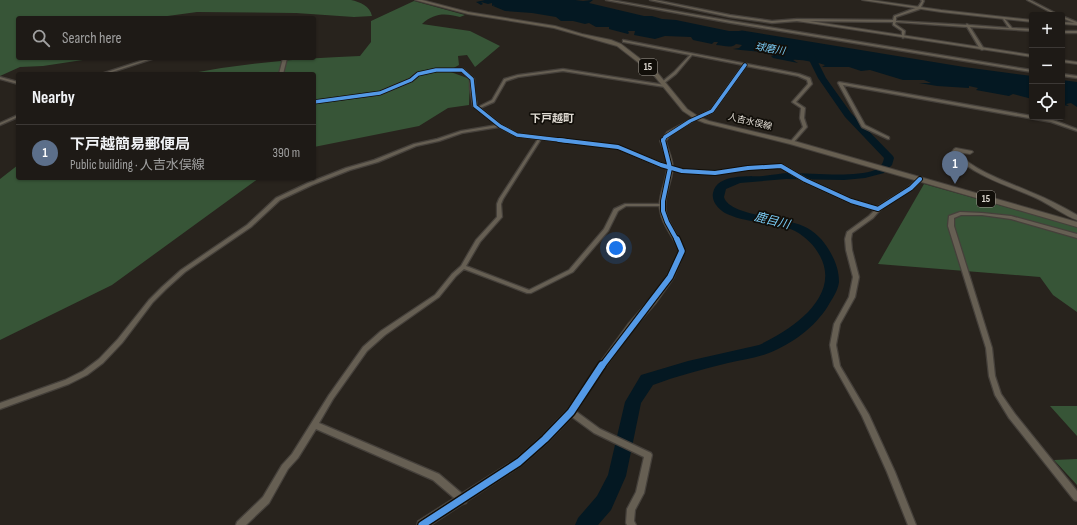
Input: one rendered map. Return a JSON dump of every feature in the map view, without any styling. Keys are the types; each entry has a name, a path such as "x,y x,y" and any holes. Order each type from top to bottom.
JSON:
{"main road":[{"name":"人吉水俣線","path":"417,0 468,13 555,27 609,41 619,45 646,66 664,84 685,110 697,118 707,122 792,142 1050,219 1077,225"}],"street":[{"path":"607,0 731,22 1029,71"},
{"path":"651,0 747,19 772,22 797,20 894,21 967,25 1029,31"},
{"path":"864,0 1004,19 1029,21"},
{"path":"903,37 904,31 894,24 894,17 919,8 923,1 922,0"},
{"path":"1028,0 1052,12"},
{"path":"1065,18 1077,23"},
{"path":"1004,19 1011,29"},
{"path":"797,20 1029,56"},
{"path":"1065,23 1077,23"},
{"path":"967,25 982,49"},
{"path":"1065,32 1077,32"},
{"path":"624,41 809,79 810,84 794,102 803,108 802,118 805,127 792,142"},
{"path":"478,108 494,101 505,80 518,76 563,70 664,84 690,54"},
{"path":"109,72 147,60"},
{"path":"282,72 284,60"},
{"path":"1065,61 1077,63"},
{"path":"422,525 463,500 519,462 545,439 571,412 596,374 631,326 654,301 679,260 682,251 679,241 666,219 663,205 670,168 668,154 663,141 665,137 712,111 745,65"},
{"path":"316,102 380,93 411,80 418,74 436,70 462,70 472,79 475,106 500,126 517,136 618,147 670,168 715,173 748,168 781,166 805,180 851,201 878,209"},
{"path":"1065,75 1077,77"},
{"path":"0,78 16,82"},
{"path":"888,138 863,126 840,83 1052,121 1077,130"},
{"path":"0,124 16,117"},
{"path":"0,406 68,382 85,373 101,361 120,341 151,301 164,288 183,271 249,226 278,199 348,169 376,161 415,145 438,140 461,132 500,126"},
{"path":"240,525 266,500 285,467 295,456 331,397 365,349 383,333 437,296 454,275 464,267 478,241 500,217 499,204 540,138"},
{"path":"970,152 960,149 956,150 954,153 967,166 976,171 1025,191 1077,218"},
{"path":"912,525 891,472 865,415 837,366 832,345 837,324 852,297 856,277 849,250 848,239 850,232 871,217 885,202 916,185 920,179"},
{"path":"464,267 529,292 571,271 606,230 616,210 625,205 663,205"},
{"path":"1077,236 1011,218 960,213 951,218 951,226 989,348 992,376 998,395 1012,416 1077,498"},
{"path":"571,412 597,430 648,455 640,493 631,509 630,523 632,525"},
{"path":"315,425 436,477 463,500"}],"green space":[{"path":"0,0 351,0 361,3 367,7 372,16 354,17 296,13 197,12 168,16 16,16 16,60 83,60 43,66 20,67 0,76"},
{"path":"414,1 465,15 460,17 449,15 435,16 426,20 422,24 470,31 500,46 475,67 467,55 458,56 459,65 448,71 470,79 469,105 448,108 419,126 316,147 316,72 199,72 273,62 360,56 371,42 371,21"},
{"path":"16,167 16,180 256,180 112,285 0,340 0,179"},
{"path":"924,184 1077,227 1077,312 1053,295 1040,277 878,264"},
{"path":"1050,406 1077,406 1077,436"},
{"path":"1077,459 1077,485 1054,460"}],"water":[{"name":"球磨川","path":"485,0 593,0 589,3 644,16 676,20 729,31 742,31 739,30 964,67 1029,76 1029,98 1013,94 1009,96 976,90 978,88 969,86 969,88 937,86 919,83 931,83 924,80 903,80 870,70 861,71 849,67 822,67 825,65 814,62 793,60 798,63 773,58 771,56 774,55 733,49 739,48 742,45 736,44 729,47 716,45 718,42 714,42 712,44 693,40 691,37 665,36 655,39 634,35 635,31 628,31 628,34 609,29 609,27 596,27 589,23 585,24 573,21 561,21 556,17 532,13 505,11 493,6 495,5 492,6 492,3 488,4 481,2 483,4 481,5 476,2"},
{"path":"1065,80 1077,82 1077,107 1071,103 1066,104 1069,106 1065,105"}],"waterway":[{"name":"鹿目川","path":"585,525 604,503 617,476 633,402 647,380 688,367 764,349 774,345 795,332 804,324 821,306 827,296 832,284 829,261 822,249 808,233 799,228 780,222 738,214 730,211 721,204 718,197 718,193 722,187 735,181 786,176 832,177 865,175 878,172 886,165 889,158 848,115 822,78 811,56"}],"cycle path":[{"path":"422,525 519,462 545,439 571,412 596,374 631,326 653,301 670,277 682,251 663,211 663,201 670,168 663,141 665,137 690,121 712,111 745,65"},
{"path":"316,102 380,93 411,80 418,74 436,70 462,70 472,79 475,106 500,126 517,135 618,147 661,165 682,171 715,173 748,168 781,166 805,180 851,201 878,209 911,188 920,179"}],"place":[{"name":"下戸越簡易郵便局","path":"955,184"}],"district":[{"name":"下戸越町","path":"552,118"}]}
